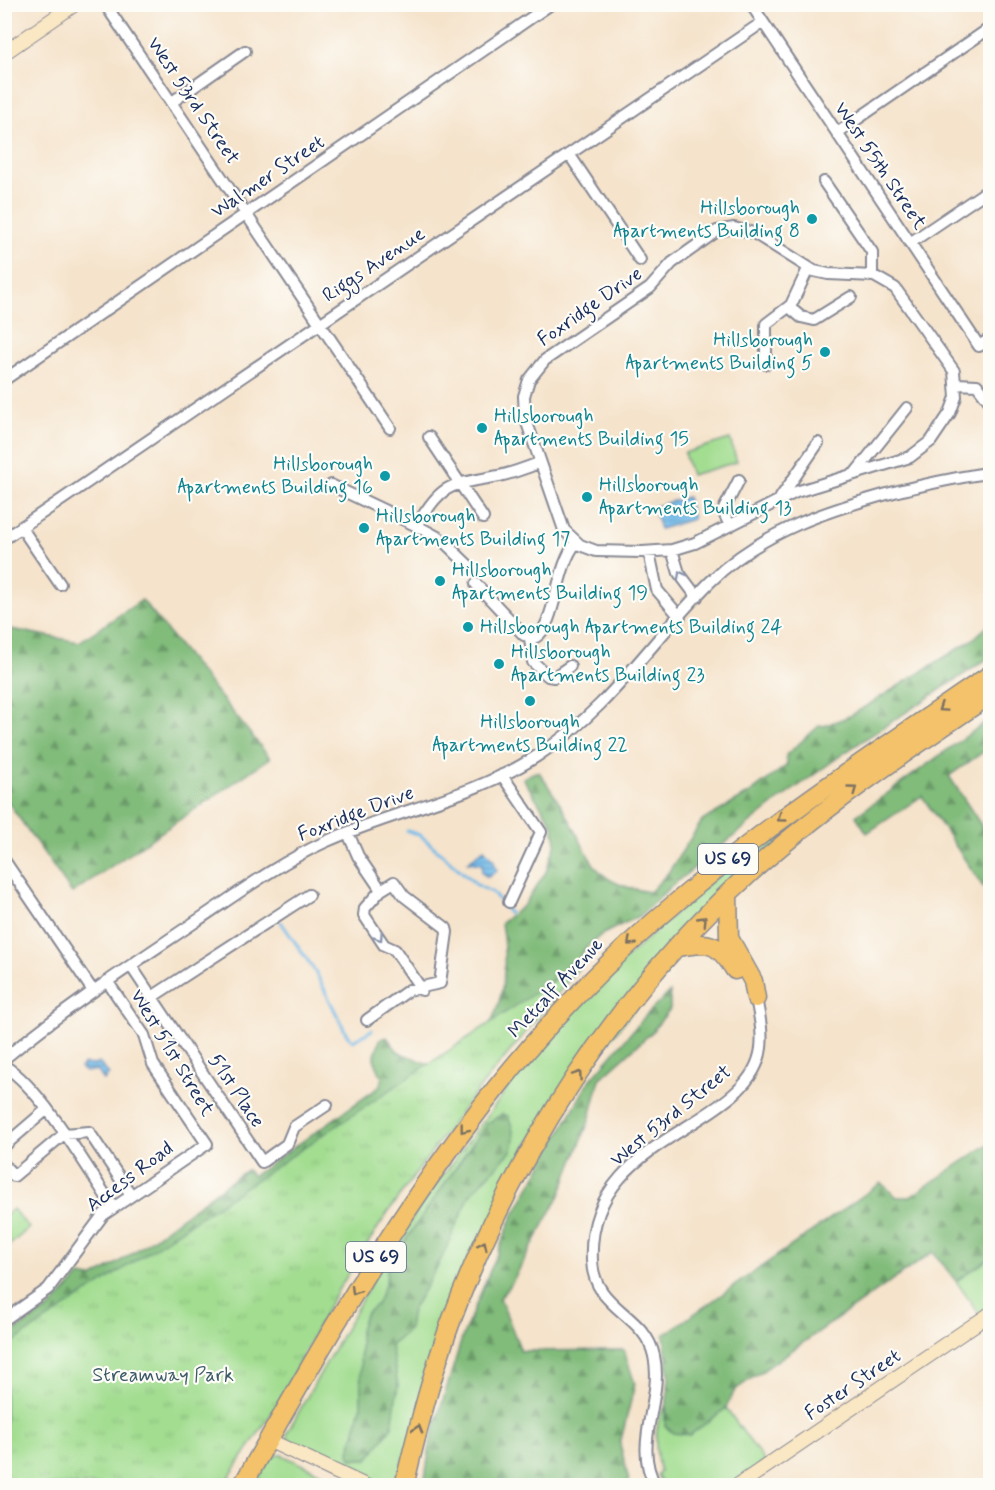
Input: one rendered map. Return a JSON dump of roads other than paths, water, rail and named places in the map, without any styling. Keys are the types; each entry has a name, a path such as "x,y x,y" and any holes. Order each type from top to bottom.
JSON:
{"highway":[{"name":"Metcalf Avenue","path":"268,1440 369,1267 425,1182 500,1083 567,1006 668,908 752,839 990,675"},
{"name":"US 69","path":"404,1485 450,1324 506,1196 560,1101 640,990 728,894 829,807 990,695"},
{"path":"728,894 726,917 729,938 753,981 756,998"},
{"path":"678,947 704,942 713,945 724,954 756,998"},
{"name":"US 69","path":"242,1485 268,1440"}],"street":[{"path":"4,53 75,4"},
{"name":"West 53rd Street","path":"105,4 390,428"},
{"name":"Walmer Street","path":"4,380 551,4"},
{"name":"West 55th Street","path":"751,4 979,346 990,339"},
{"name":"Riggs Avenue","path":"4,539 763,22"},
{"path":"837,133 990,28"},
{"path":"172,102 245,51"},
{"path":"569,154 640,260"},
{"path":"530,638 538,636 546,625 564,560 576,543 596,551 649,552 695,543 779,499 856,472 902,461 924,448 939,432 956,397 957,384 954,371 903,295 884,280 872,275 873,255 824,182"},
{"path":"910,243 990,189"},
{"name":"Foxridge Drive","path":"576,543 564,530 539,463 523,410 525,391 532,375 553,353 652,286 672,263 717,231 738,228 754,232 808,269 828,274 872,275"},
{"path":"765,364 766,324 789,307 808,269"},
{"path":"789,307 801,317 814,320 851,297"},
{"path":"957,384 977,385 990,402"},
{"path":"856,472 907,408"},
{"path":"429,437 483,518"},
{"path":"779,499 818,443"},
{"path":"417,526 433,499 458,482 500,475 539,463"},
{"name":"Foxridge Drive","path":"4,1059 107,981 272,872 314,847 454,796 502,775 538,755 591,716 697,597 727,568 764,542 802,521 844,505 952,478 990,473"},
{"path":"730,526 723,511 739,480"},
{"path":"331,485 441,539 469,566"},
{"path":"21,528 60,584"},
{"path":"672,549 679,573 697,597"},
{"path":"649,552 657,590 680,616"},
{"path":"476,584 530,638 533,662 549,676 554,677 570,666"},
{"path":"502,775 541,832 509,902"},
{"path":"348,833 358,856 381,890"},
{"path":"4,860 93,991"},
{"path":"367,1020 409,990 422,990 440,984 446,928 404,896 394,882 381,890 365,908 364,915 384,945 395,950 422,990"},
{"path":"152,998 309,895"},
{"name":"51st Place","path":"131,966 262,1162 287,1144 294,1127 327,1105"},
{"name":"West 51st Street","path":"107,981 144,1035 153,1064 207,1144"},
{"name":"West 53rd Street","path":"656,1485 647,1467 646,1448 656,1371 653,1353 641,1330 610,1303 599,1288 592,1260 594,1228 606,1197 623,1173 652,1149 720,1104 743,1084 761,1049 760,1018 756,998"},
{"path":"4,1066 17,1074 46,1110 113,1207"},
{"path":"4,1146 46,1110"},
{"path":"4,1165 14,1176 64,1134 89,1132 131,1195"},
{"name":"Access Road","path":"4,1320 48,1289 98,1220 113,1207 207,1144"},
{"name":"Foster Street","path":"737,1485 809,1439 990,1314"},
{"path":"268,1440 366,1485"}],"water":[{"path":"687,497 693,519 660,529 653,507"},
{"path":"484,849 493,859 497,870 488,877 482,873 482,864 468,862"},
{"path":"99,1063 109,1074 104,1081 97,1070 85,1072 80,1068 84,1064"}],"waterway":[{"path":"407,831 420,835 477,885 493,893 509,913"},
{"path":"281,922 315,971 347,1035 353,1041 372,1030"}],"place":[{"name":"Hillsborough Apartments Building 8","path":"812,219"},
{"name":"Hillsborough Apartments Building 5","path":"825,352"},
{"name":"Hillsborough Apartments Building 15","path":"482,428"},
{"name":"Hillsborough Apartments Building 16","path":"385,476"},
{"name":"Hillsborough Apartments Building 13","path":"587,497"},
{"name":"Hillsborough Apartments Building 17","path":"364,528"},
{"name":"Hillsborough Apartments Building 19","path":"440,581"},
{"name":"Hillsborough Apartments Building 24","path":"468,627"},
{"name":"Hillsborough Apartments Building 23","path":"499,664"},
{"name":"Hillsborough Apartments Building 22","path":"530,701"}],"park label":[{"name":"Streamway Park","path":"163,1375"}]}
